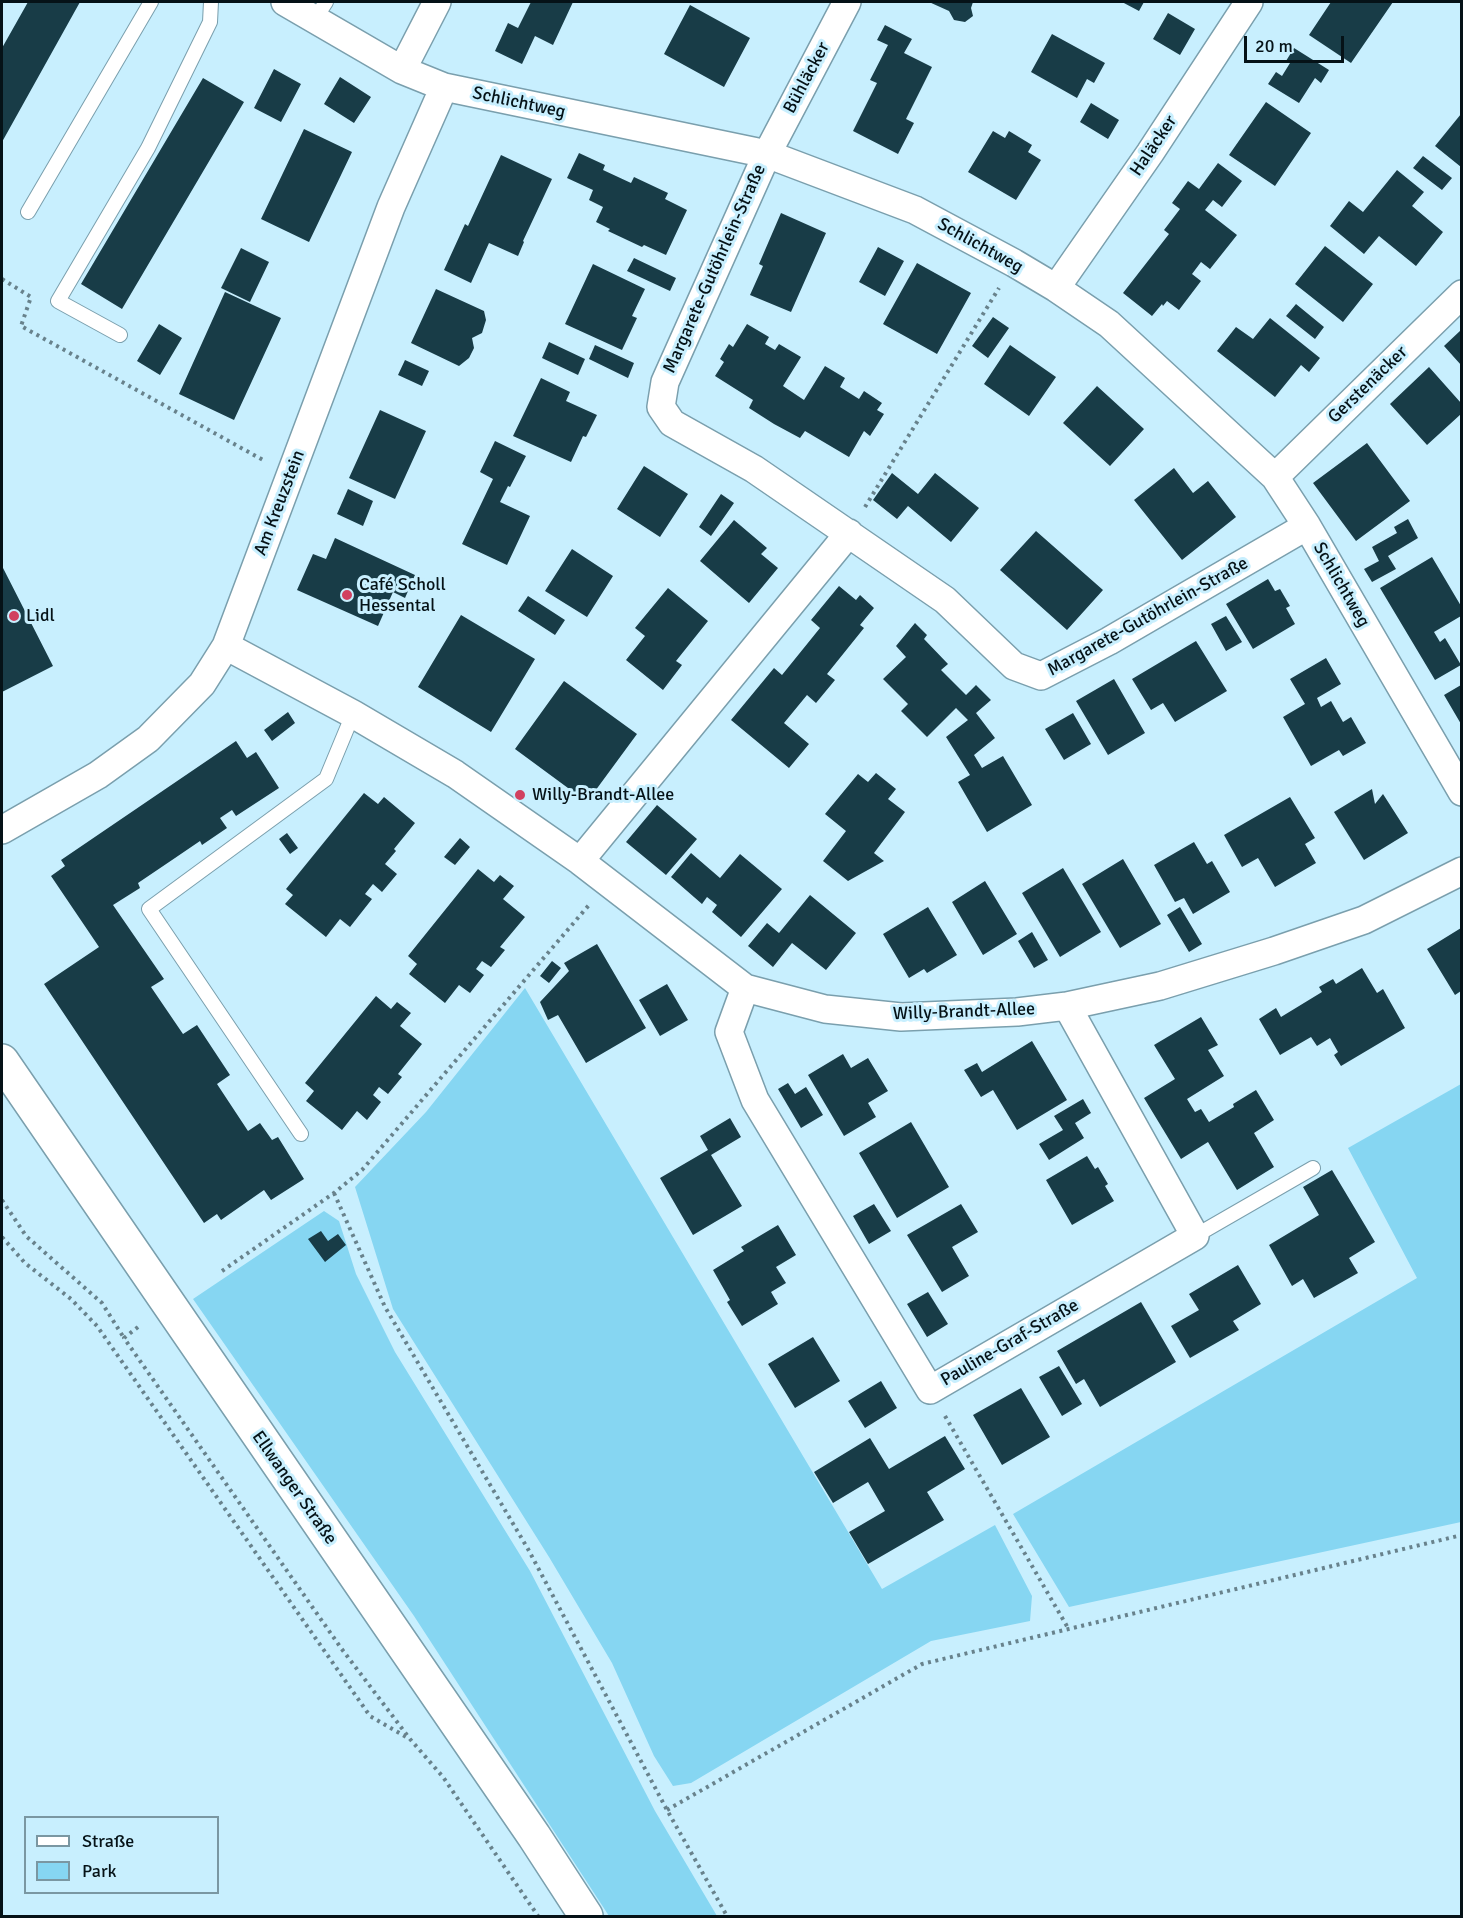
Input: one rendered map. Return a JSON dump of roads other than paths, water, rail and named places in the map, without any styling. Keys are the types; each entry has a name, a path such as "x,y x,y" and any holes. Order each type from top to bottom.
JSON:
{"main road":[{"name":"Ellwanger Straße","path":"2,1061 527,1826 586,1917"}],"street":[{"name":"Schlichtweg","path":"285,2 320,10 402,70 444,87 767,154 915,210 1056,288 1109,324 1275,477 1307,526 1461,792"},
{"path":"402,70 437,2"},
{"name":"Bühläcker","path":"767,154 847,2"},
{"name":"Haläcker","path":"1056,288 1150,153 1249,2"},
{"name":"Am Kreuzstein","path":"2,830 98,775 148,739 202,684 226,646 391,207 444,87"},
{"name":"Margarete-Gutöhrlein-Straße","path":"767,154 664,382 661,407 672,423 754,469 945,600 1014,666 1041,676 1109,641 1307,526"},
{"name":"Gerstenäcker","path":"1275,477 1461,294"},
{"path":"580,861 849,533"},
{"name":"Willy-Brandt-Allee","path":"226,646 353,714 455,774 580,861 745,988 825,1009 901,1017 1017,1012 1067,1006 1160,986 1364,920 1461,871"},
{"name":"Pauline-Graf-Straße","path":"745,988 729,1032 755,1100 930,1390 1195,1236"},
{"path":"1067,1006 1195,1236"}],"lane":[{"path":"28,212 151,2"},
{"path":"120,335 58,301 148,148 210,22 212,2"},
{"path":"301,1134 149,909 326,779 353,714"},
{"path":"1195,1236 1313,1168"}],"place":[{"name":"Café Scholl Hessental","path":"347,595"},
{"name":"Lidl","path":"14,616"},
{"name":"Willy-Brandt-Allee","path":"520,795"}]}
